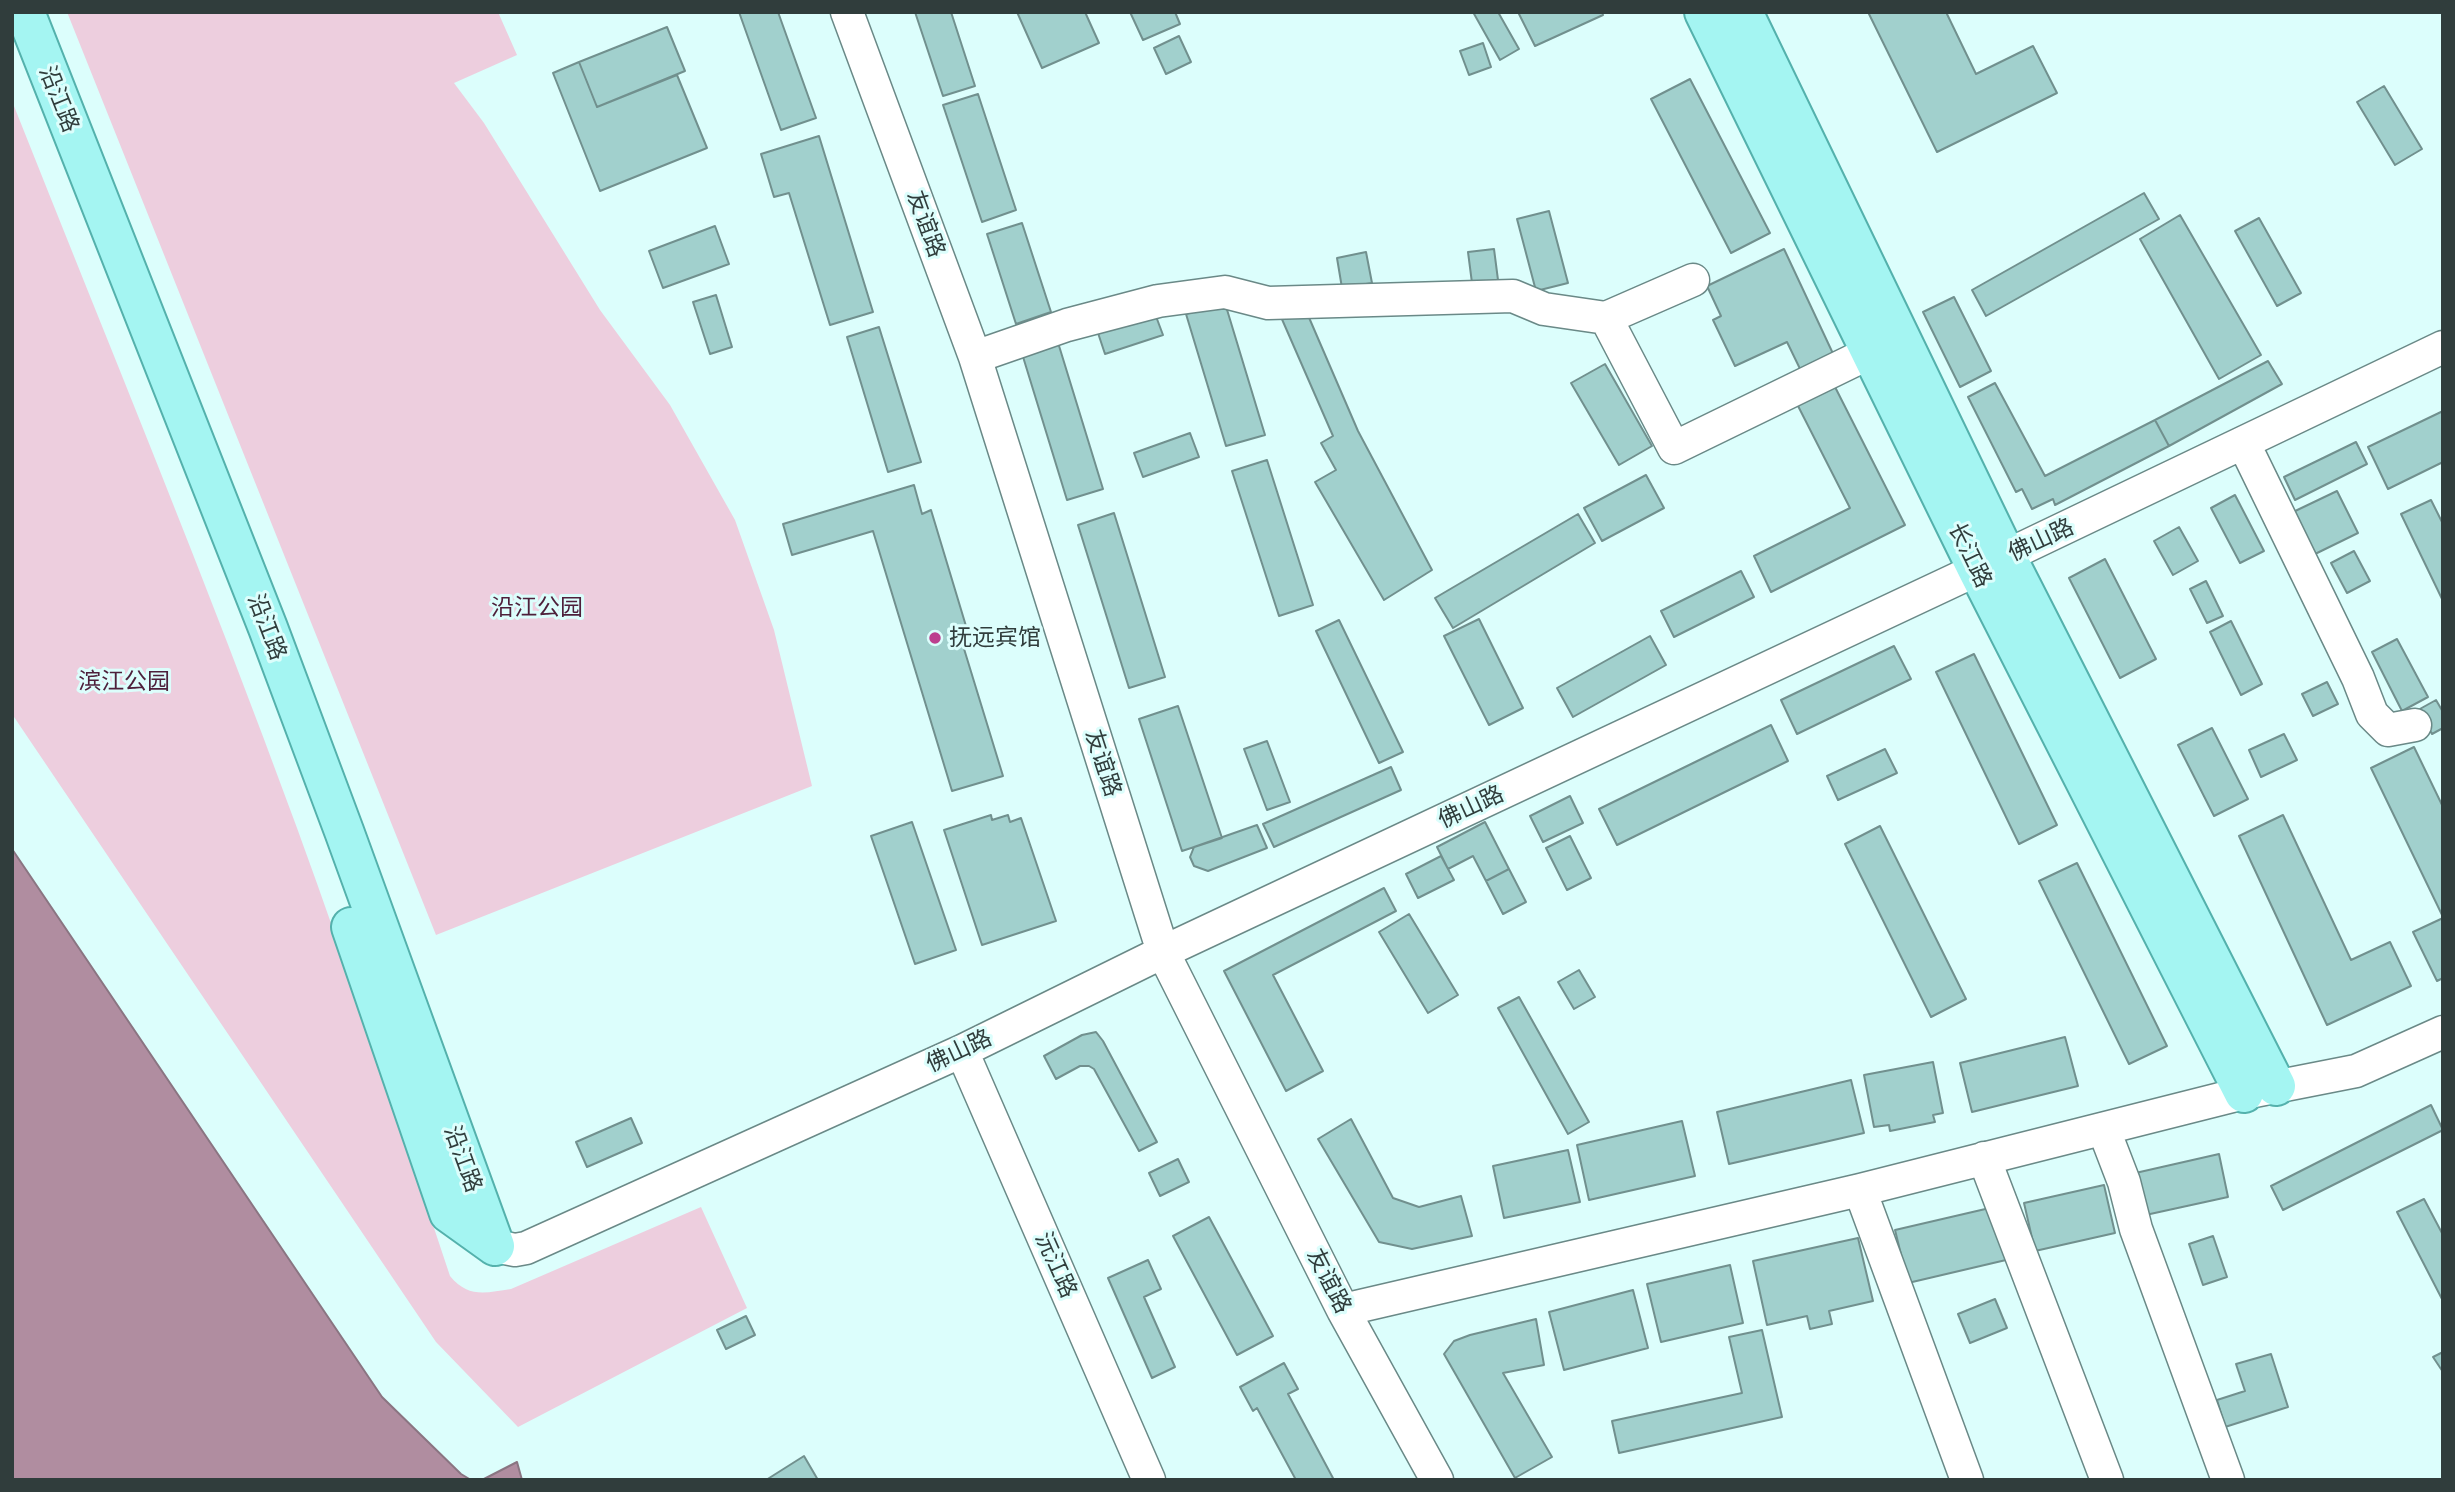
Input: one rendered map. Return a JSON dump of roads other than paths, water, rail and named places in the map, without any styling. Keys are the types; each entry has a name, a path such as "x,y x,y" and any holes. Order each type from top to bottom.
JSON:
{"main road":[{"name":"沿江路","path":"25,12 272,640 495,1246"},
{"name":"长江路","path":"1704,12 1871,352 1992,563"},
{"name":"长江路","path":"1743,12 1992,563 2260,1089"},
{"path":"12,46 245,637 321,839 449,1213 495,1246"}],"street":[{"name":"友谊路","path":"847,12 975,356 1163,952 1343,1310 1437,1480"},
{"path":"975,356 1067,324 1158,301 1226,292 1268,303 1513,296 1544,309 1606,318 1693,280"},
{"path":"1606,318 1674,449 1871,352"},
{"name":"佛山路","path":"495,1246 515,1250 526,1248 962,1051 1163,952 2244,444 2443,347"},
{"path":"2244,444 2358,678 2372,715 2388,730 2414,725"},
{"path":"1343,1310 1860,1190 2260,1089 2356,1071 2443,1032"},
{"name":"沅江路","path":"962,1051 1149,1480"},
{"path":"2104,1130 2124,1182 2136,1229 2228,1480"},
{"path":"1984,1158 2107,1480"},
{"path":"1860,1190 1967,1480"}],"place":[{"name":"抚远宾馆","path":"935,638"}],"park label":[{"name":"沿江公园","path":"537,608"},
{"name":"滨江公园","path":"124,682"}]}
